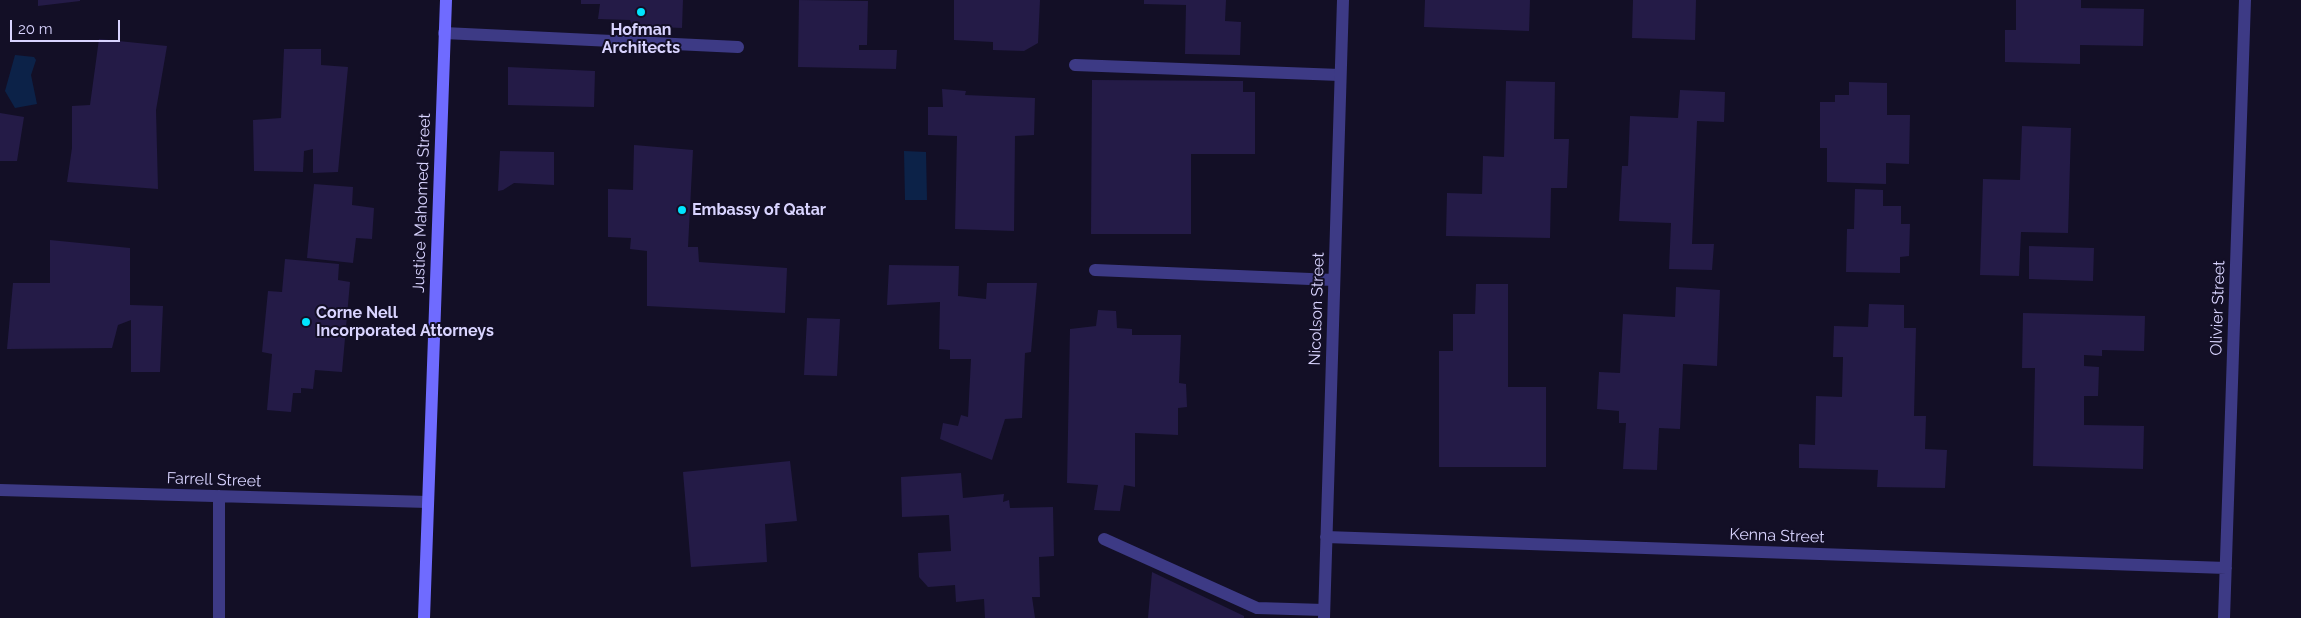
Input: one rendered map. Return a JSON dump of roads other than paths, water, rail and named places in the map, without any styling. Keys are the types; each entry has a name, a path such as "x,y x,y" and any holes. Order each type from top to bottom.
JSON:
{"main road":[{"name":"Justice Mahomed Street","path":"424,618 446,0"}],"street":[{"name":"Nicolson Street","path":"1324,614 1343,0"},
{"name":"Olivier Street","path":"2224,618 2245,0"},
{"path":"444,33 738,47"},
{"path":"1075,65 1340,75"},
{"path":"1095,270 1334,280"},
{"name":"Farrell Street","path":"0,490 428,502"},
{"path":"218,496 219,618"},
{"name":"Kenna Street","path":"1326,536 2226,568"},
{"path":"1104,539 1257,608 1324,614"}],"water":[{"path":"15,55 34,57 36,60 31,75 37,104 15,108 5,91"},
{"path":"904,151 926,152 927,200 905,200"}],"place":[{"name":"Hofman Architects","path":"641,12"},
{"name":"Embassy of Qatar","path":"682,210"},
{"name":"Corne Nell Incorporated Attorneys","path":"306,322"}]}
